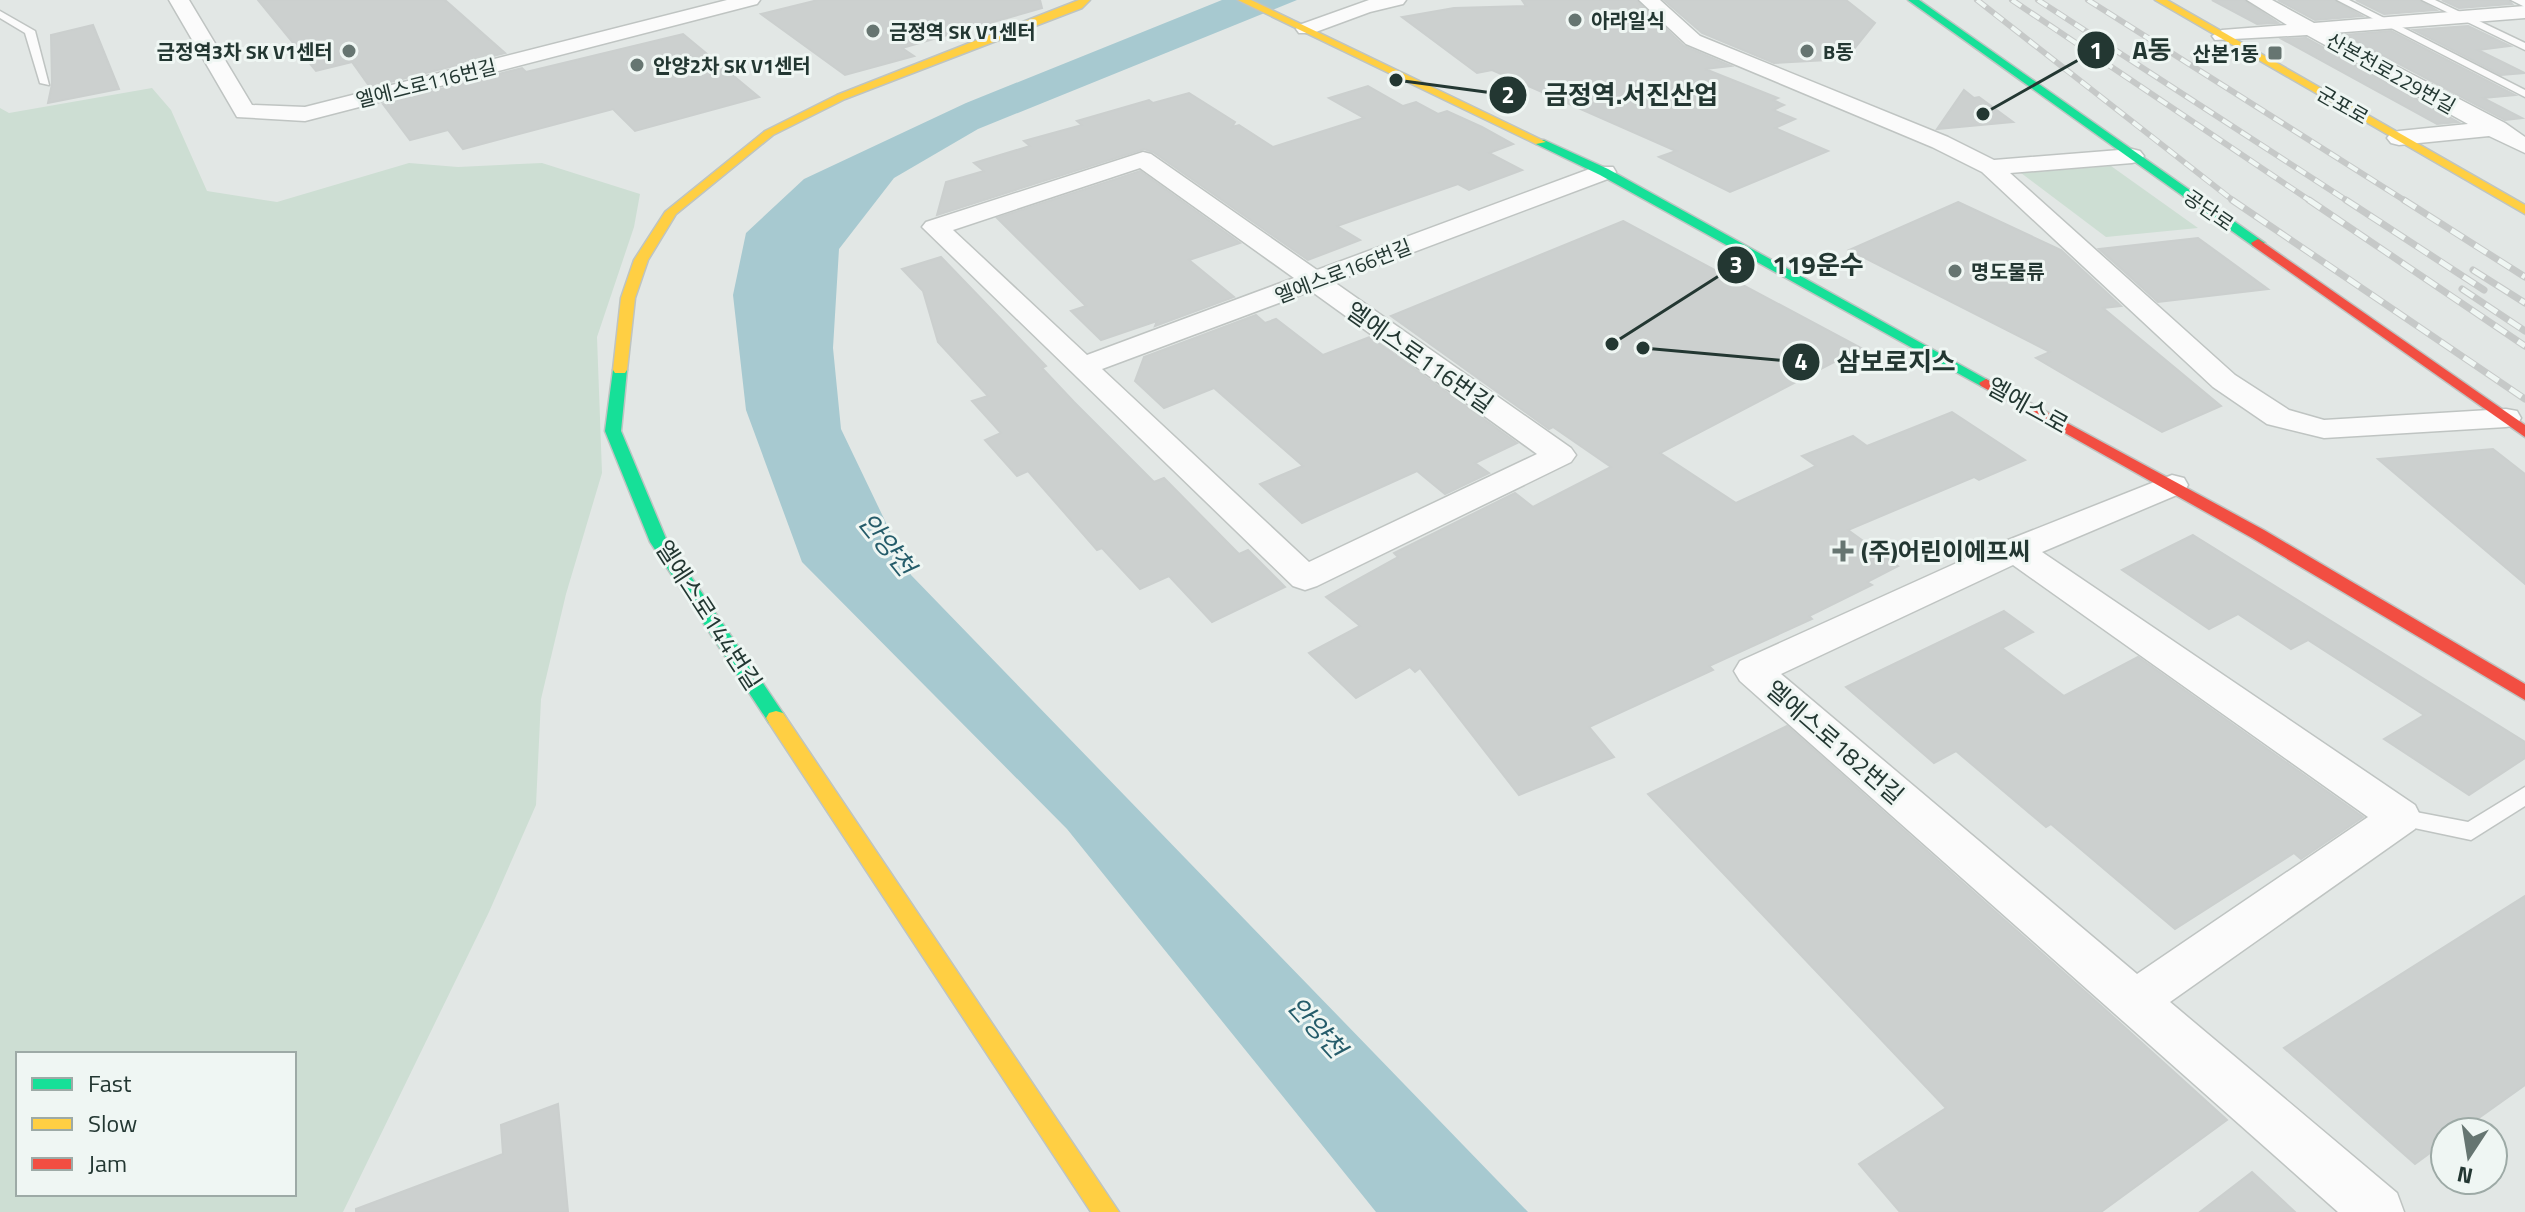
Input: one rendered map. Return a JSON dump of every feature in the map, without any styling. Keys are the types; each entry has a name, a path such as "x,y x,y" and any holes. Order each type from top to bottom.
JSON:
{"street":[{"name":"엘에스로116번길","path":"179,0 245,112 305,114 735,2"},
{"name":"엘에스로144번길","path":"1085,0 1079,6 841,97 769,133 671,212 641,260 628,298 613,431 659,542 1106,1212"},
{"name":"엘에스로","path":"1243,0 1604,172 2172,485 2427,632 2525,693"},
{"path":"1296,24 1396,0"},
{"path":"1649,0 1693,40 1926,136 1990,167 2132,156"},
{"name":"공단로","path":"1913,0 2515,425"},
{"name":"군포로","path":"2160,0 2525,210"},
{"name":"산본천로229번길","path":"2257,0 2525,146"},
{"path":"2222,36 2525,12"},
{"path":"2399,138 2525,125"},
{"name":"엘에스로116번길","path":"1143,159 1560,455 1305,578 1081,367 935,227 1143,159"},
{"name":"공단로","path":"1990,167 2224,381 2278,417 2324,429 2515,425"},
{"name":"엘에스로166번길","path":"1081,367 1604,172"},
{"name":"엘에스로182번길","path":"2172,485 2015,550 1753,671 2378,1212"},
{"path":"2015,550 2400,817 2135,1001"},
{"path":"2427,632 2525,681"}],"lane":[{"path":"2342,0 2525,94"},
{"path":"2427,0 2525,47"},
{"path":"2516,0 2525,4"},
{"path":"0,14 30,31 45,83"},
{"path":"2400,817 2471,831 2525,795"}],"green space":[{"path":"152,88 171,110 207,191 277,202 409,163 458,167 542,163 640,194 634,227 597,337 602,473 566,594 541,699 536,805 489,912 343,1212 0,1212 0,108 9,113"},
{"path":"2111,166 2198,228 2106,237 2021,173"}],"water":[{"name":"안양천","path":"1222,0 1297,0 978,129 894,178 839,249 833,348 841,429 911,575 1528,1212 1376,1212 1067,829 802,562 746,410 733,295 746,233 804,179 966,103"}],"building":[{"name":"금정역3차 SK V1센터","path":"258,0 445,0 505,53 370,87 352,62 316,71"},
{"name":"금정역 SK V1센터","path":"818,0 1040,0 1042,8 902,48 914,56 845,75 761,14"},
{"path":"1522,0 1636,0 1684,46 1731,66 1705,69 1778,98 1773,100 1784,105 1773,110 1795,119 1775,128 1828,151 1730,192 1659,157 1676,151 1492,70 1477,73 1402,17 1454,8 1526,6"},
{"path":"1664,0 1846,0 1875,23 1846,59 1774,63 1702,33"},
{"path":"2212,0 2244,0 2278,23 2257,24"},
{"path":"2278,0 2334,0 2362,16 2315,20"},
{"path":"2356,0 2419,0 2436,10 2384,14"},
{"path":"2442,0 2508,0 2512,4 2459,8"},
{"path":"93,25 119,89 48,103 52,84 51,35"},
{"path":"2468,26 2510,46 2478,50 2525,73 2501,75 2414,30"},
{"path":"2391,31 2515,95 2483,98 2522,118 2505,120 2344,35"},
{"name":"안양2차 SK V1센터","path":"683,34 759,97 635,131 613,109 463,149 448,130 410,140 383,104 522,68 526,72"},
{"path":"2306,38 2458,122 2437,124 2282,39"},
{"path":"1368,86 1403,106 1416,102 1438,114 1447,111 1482,127 1513,144 1489,153 1522,170 1469,190 1458,184 1337,226 1360,240 1308,260 1153,152 1144,149 937,215 946,182 984,171 974,163 1030,146 1024,141 1082,125 1077,121 1149,100 1153,103 1189,93 1235,122 1232,127 1239,125 1273,147 1364,118 1329,98"},
{"path":"1964,90 1974,98 1979,97 2013,122 1937,129"},
{"path":"1140,171 1240,243 1189,260 1234,297 1155,326 1157,321 1101,340 1071,311 1086,306 997,218"},
{"path":"1958,202 2061,250 2121,306 2103,308 2221,406 2162,432 2036,358 2050,352 1849,250"},
{"path":"1623,221 1861,348 1660,453 1736,503 1816,466 1802,456 1853,436 1867,446 1952,412 2025,460 1979,480 1974,477 1848,530 1898,566 1867,582 1872,585 1809,616 1812,619 1709,666 1713,670 1589,727 1614,757 1519,795 1420,668 1415,672 1410,667 1356,698 1309,653 1360,626 1326,597 1398,557 1394,553 1515,493 1533,507 1611,467 1553,427 1549,429 1391,316"},
{"path":"2198,238 2268,289 2158,302 2099,249"},
{"path":"941,257 1046,366 1042,368 1074,402 1154,482 1164,478 1239,554 1248,550 1285,587 1212,622 1169,576 1140,589 1102,548 1097,550 1028,471 1017,476 985,440 1001,433 972,401 988,396 938,342 923,291 902,269"},
{"path":"1256,315 1265,323 1276,319 1323,355 1370,337 1517,443 1475,463 1489,473 1445,494 1417,471 1302,523 1260,484 1303,466 1214,388 1164,408 1135,381 1144,357"},
{"path":"2493,449 2525,474 2525,584 2378,459"},
{"path":"2193,535 2525,742 2525,758 2469,795 2384,739 2424,715 2308,640 2291,649 2238,614 2209,629 2122,570"},
{"path":"2004,611 2033,632 2002,648 2064,696 2138,657 2363,817 2301,859 2294,853 2175,929 2051,824 2046,827 1956,751 1934,763 1846,687"},
{"path":"1787,726 2227,1120 2101,1212 1900,1212 1859,1164 1946,1108 1648,794"},
{"path":"2525,896 2525,1085 2481,1116 2429,1116 2429,1154 2415,1164 2284,1048"},
{"path":"558,1104 568,1212 356,1212 356,1209 503,1154 501,1125"},
{"path":"2252,1172 2295,1212 2200,1212"}],"railway":[{"path":"1977,0 2235,202"},
{"path":"2012,0 2312,202"},
{"path":"2038,0 2349,202"},
{"path":"2088,0 2407,202"},
{"path":"2232,200 2525,399"},
{"path":"2309,200 2525,346"},
{"path":"2346,200 2484,290"},
{"path":"2404,200 2525,277"},
{"path":"2473,270 2525,303"},
{"path":"2462,289 2525,331"}],"traffic: fast":[{"path":"1913,0 2258,243"},
{"path":"1540,142 1604,172 1986,383"},
{"path":"620,370 613,431 659,542 776,718"}],"traffic: slow":[{"path":"620,370 628,298 641,260 671,212 769,133 841,97 1079,6 1085,0"},
{"path":"1243,0 1540,142"},
{"path":"2160,0 2525,210"},
{"path":"776,718 1106,1212"}],"traffic: jam":[{"path":"2258,243 2525,432"},
{"path":"1986,383 2325,573 2525,693"}],"place":[{"name":"아라일식","path":"1575,20"},
{"name":"금정역 SK V1센터","path":"873,31"},
{"name":"금정역3차 SK V1센터","path":"349,51"},
{"name":"B동","path":"1807,51"},
{"name":"산본1동","path":"2275,53"},
{"name":"안양2차 SK V1센터","path":"637,65"},
{"name":"금정역.서진산업","path":"1396,80"},
{"name":"A동","path":"1983,114"},
{"name":"명도물류","path":"1955,271"},
{"name":"119운수","path":"1612,344"},
{"name":"삼보로지스","path":"1643,348"},
{"name":"(주)어린이에프씨","path":"1843,551"}]}
